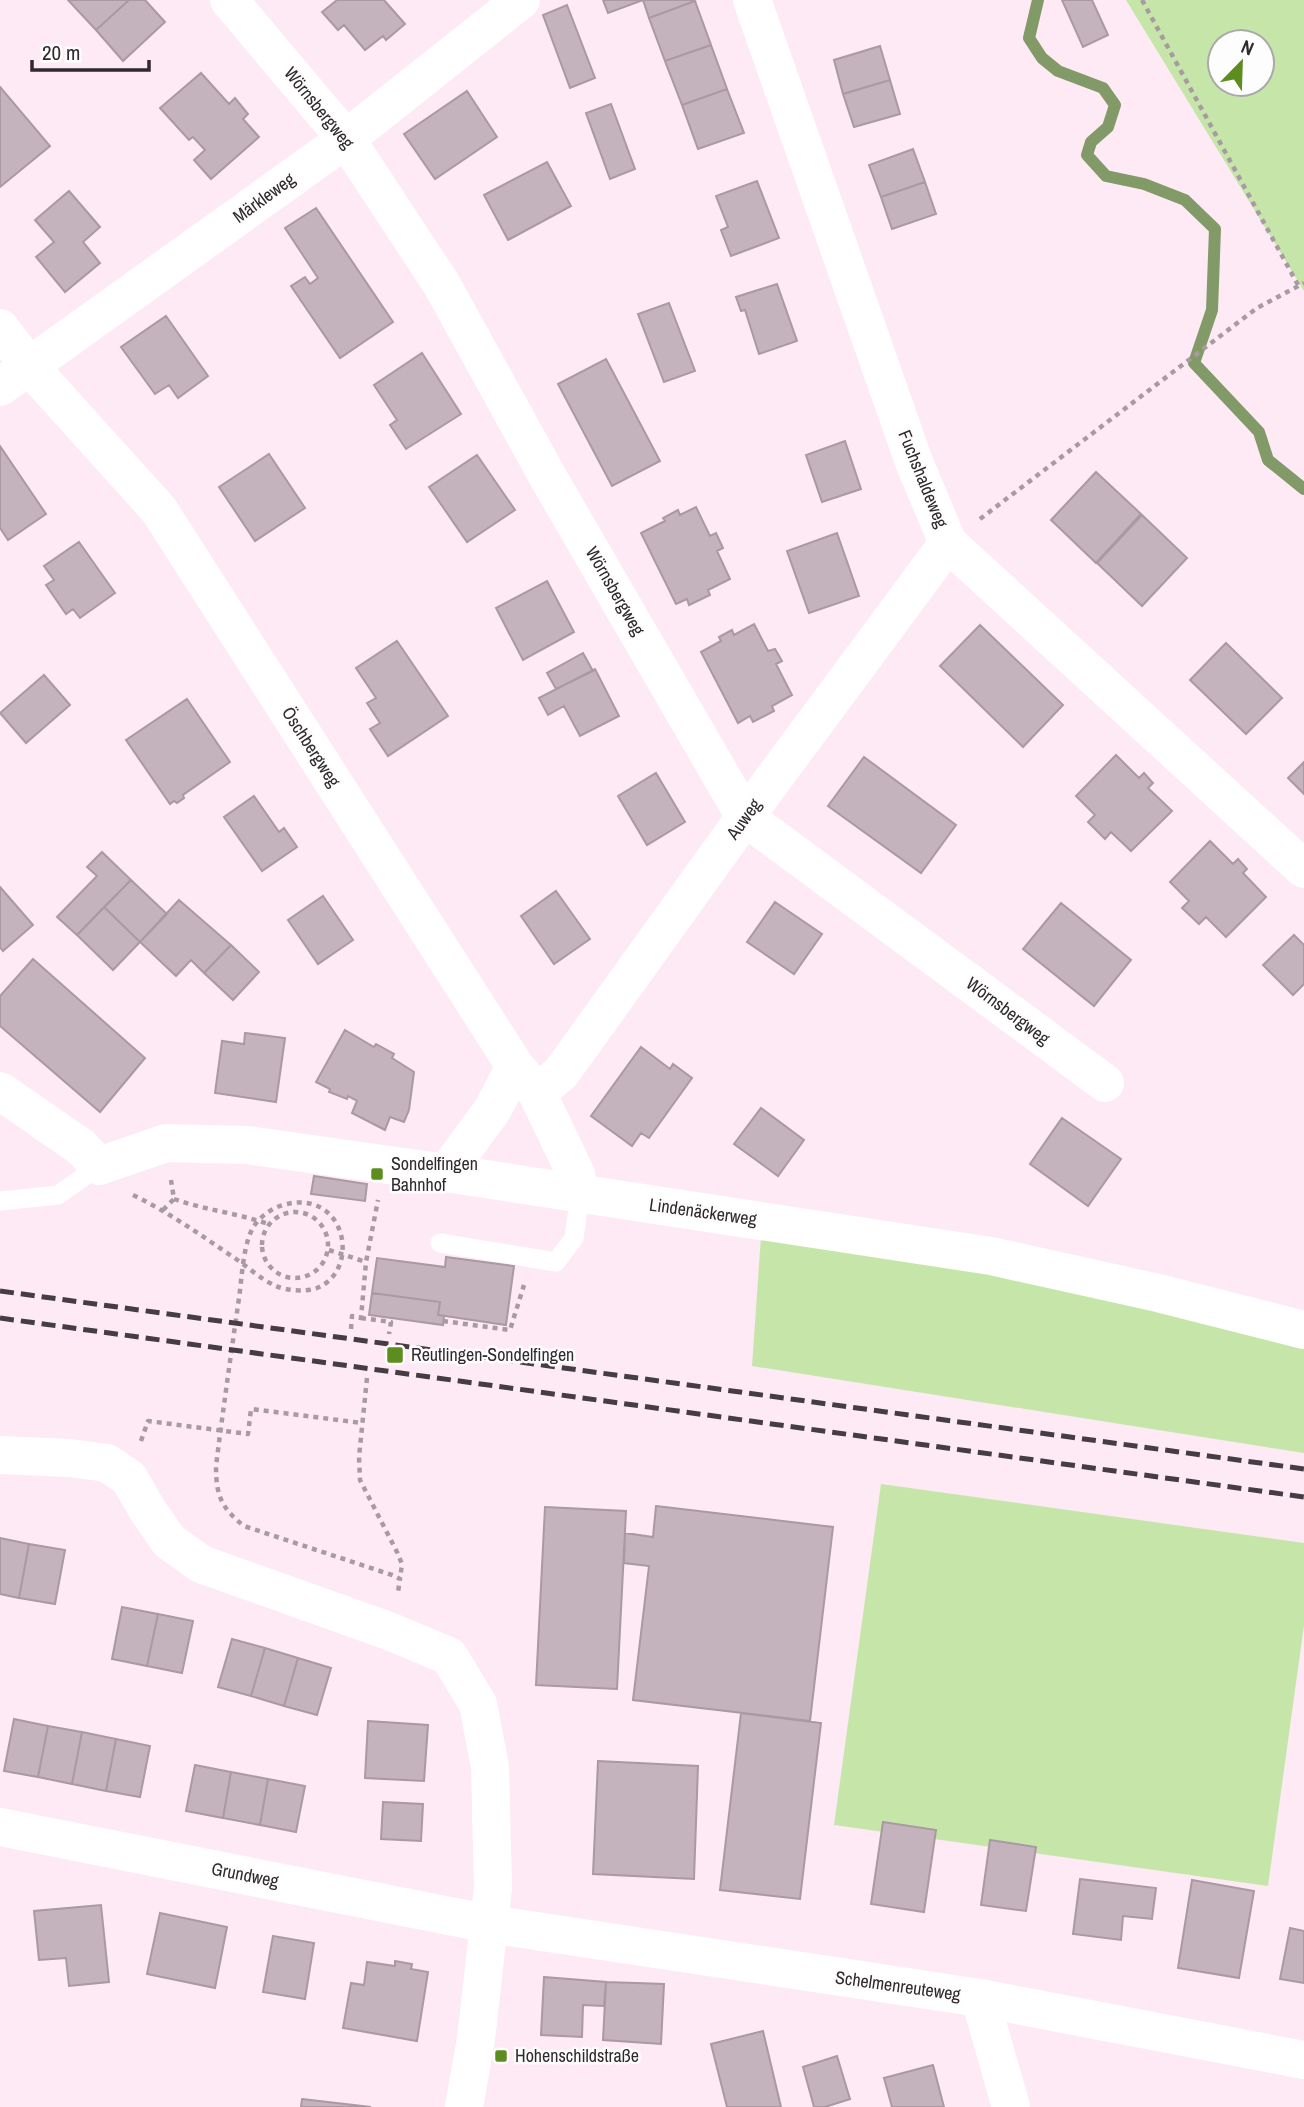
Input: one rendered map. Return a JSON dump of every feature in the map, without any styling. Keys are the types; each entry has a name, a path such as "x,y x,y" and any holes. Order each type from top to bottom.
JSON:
{"street":[{"name":"Wörnsbergweg","path":"229,0 346,139 442,285 549,479 745,817 1105,1083"},
{"name":"Märkleweg","path":"15,377 346,139 521,0"},
{"name":"Fuchshaldeweg","path":"752,0 914,462 948,543 1304,869"},
{"name":"Öschbergweg","path":"0,328 15,377 159,510 526,1079 576,1174 580,1194"},
{"name":"Auweg","path":"446,1173 493,1109 526,1079 561,1073 745,817 948,543"},
{"path":"0,1091 81,1147 99,1166"},
{"name":"Lindenäckerweg","path":"99,1166 166,1143 247,1145 991,1256 1157,1293 1303,1330"},
{"path":"0,1455 70,1458 107,1463 129,1478 169,1541 201,1564 389,1631 449,1656 478,1704 489,1766 493,1888 464,2107"},
{"name":"Grundweg","path":"0,1827 490,1924"},
{"name":"Schelmenreuteweg","path":"490,1924 979,1998 1304,2060"},
{"path":"979,1998 1011,2107"}],"lane":[{"path":"0,1201 58,1195 99,1166"},
{"path":"440,1243 556,1262 574,1238 580,1194"}],"path":[{"path":"948,543 1257,308 1301,284 1142,0"},
{"path":"361,1318 366,1262 386,1165"},
{"path":"174,1199 198,1208 245,1216 268,1224"},
{"path":"163,1210 234,1258 245,1265 277,1287 301,1291 318,1288 338,1267 343,1254 342,1237 335,1220 326,1210 314,1203 300,1201 276,1207 253,1227 246,1247 245,1259 243,1272 235,1324 216,1466 216,1487 221,1502 230,1515 244,1526 388,1574"},
{"path":"300,1212 316,1219 326,1233 329,1250 319,1269 302,1279 281,1277 266,1263 261,1244 268,1224 282,1214 300,1212"},
{"path":"329,1250 366,1262"},
{"path":"443,1321 510,1330 531,1259"},
{"path":"363,1298 372,1300"},
{"path":"351,1329 352,1316 391,1322 389,1334"},
{"path":"367,1378 359,1457 360,1480 402,1564 400,1579"},
{"path":"148,1421 248,1434 251,1409 362,1423"}],"green space":[{"path":"1126,0 1304,0 1304,291"},
{"path":"762,1222 1304,1345 1304,1453 752,1366"},
{"path":"881,1484 1304,1543 1304,1625 1268,1886 834,1825"}],"building":[{"path":"68,0 129,0 96,30"},
{"path":"129,0 145,0 165,22 123,61 96,30"},
{"path":"337,0 384,0 405,24 386,40 383,36 365,50 344,25 338,30 322,12"},
{"path":"603,0 643,0 608,13"},
{"path":"643,0 694,0 695,1 649,18"},
{"path":"1062,0 1092,0 1108,35 1083,47"},
{"path":"695,1 711,45 665,61 649,18"},
{"path":"567,5 595,78 570,88 543,15"},
{"path":"711,45 727,89 682,105 665,61"},
{"path":"880,46 890,80 843,94 834,60"},
{"path":"201,73 229,104 235,98 248,114 243,119 259,137 211,179 194,160 205,150 193,137 189,140 160,108"},
{"path":"890,80 900,114 854,127 843,94"},
{"path":"0,87 50,146 0,187"},
{"path":"727,89 744,133 698,149 682,105"},
{"path":"467,91 497,137 435,179 404,134"},
{"path":"611,104 635,169 610,179 586,113"},
{"path":"913,149 925,182 881,197 869,165"},
{"path":"547,162 571,206 508,240 484,195"},
{"path":"757,181 779,238 731,256 721,230 728,227 716,196"},
{"path":"925,182 936,214 892,229 881,197"},
{"path":"69,191 100,227 83,242 100,263 65,292 36,257 54,242 35,220"},
{"path":"316,208 393,322 340,358 291,286 305,277 310,284 318,278 285,228"},
{"path":"777,284 797,341 759,354 745,310 741,311 736,297"},
{"path":"669,303 695,371 664,382 638,314"},
{"path":"166,316 208,376 178,398 169,385 155,394 121,347"},
{"path":"422,353 461,414 406,449 390,425 397,420 374,385"},
{"path":"606,359 660,461 612,486 558,384"},
{"path":"845,441 861,489 822,502 806,455"},
{"path":"0,446 46,514 8,540 0,528"},
{"path":"269,454 305,508 255,541 219,487"},
{"path":"477,455 515,510 467,542 429,487"},
{"path":"1096,472 1141,514 1096,563 1051,520"},
{"path":"696,507 710,536 716,533 723,548 717,551 730,579 708,590 710,595 689,605 687,599 676,604 641,533 665,521 663,518 678,510 680,515"},
{"path":"1142,515 1187,558 1142,606 1097,563"},
{"path":"837,533 859,596 809,613 787,551"},
{"path":"79,542 115,593 80,618 73,609 66,614 46,585 54,580 44,566"},
{"path":"547,581 574,632 523,660 496,608"},
{"path":"754,624 768,651 775,649 782,661 776,664 792,695 772,706 774,711 753,722 750,716 738,723 701,652 721,641 719,637 732,630 734,635"},
{"path":"980,625 1063,705 1023,747 940,666"},
{"path":"397,641 448,716 388,756 370,729 380,723 367,703 376,698 356,668"},
{"path":"1226,643 1282,698 1246,734 1190,680"},
{"path":"583,653 593,671 556,689 547,673"},
{"path":"595,669 619,716 580,736 564,706 548,715 539,698"},
{"path":"44,675 70,705 26,743 0,713"},
{"path":"187,699 230,762 183,795 184,798 177,803 174,801 170,804 126,740"},
{"path":"1116,755 1139,778 1144,773 1153,783 1148,788 1172,811 1131,851 1111,832 1105,839 1088,822 1095,815 1076,796"},
{"path":"864,757 956,825 921,873 828,806"},
{"path":"1304,762 1304,794 1288,778"},
{"path":"656,773 685,822 647,845 618,796"},
{"path":"254,796 279,832 284,828 297,847 262,871 224,817"},
{"path":"1210,841 1233,864 1238,859 1247,869 1243,873 1266,897 1226,937 1206,917 1199,924 1182,908 1189,901 1170,882"},
{"path":"102,852 131,880 77,935 57,917 97,876 87,867"},
{"path":"131,880 167,914 140,942 104,907"},
{"path":"0,887 33,925 3,951 0,947"},
{"path":"556,891 590,939 554,964 521,916"},
{"path":"323,896 353,940 318,964 288,920"},
{"path":"179,900 231,945 204,973 191,960 176,976 140,942"},
{"path":"775,902 822,934 794,974 747,942"},
{"path":"1061,903 1131,960 1094,1006 1023,949"},
{"path":"104,907 140,942 113,970 77,935"},
{"path":"1294,935 1304,945 1304,984 1293,995 1263,965"},
{"path":"231,945 259,972 233,1000 204,973"},
{"path":"33,959 145,1058 100,1112 0,1026 0,996"},
{"path":"345,1030 374,1047 376,1044 394,1054 392,1058 414,1072 409,1110 404,1122 390,1117 385,1130 352,1113 357,1101 329,1092 330,1089 316,1082"},
{"path":"245,1033 285,1038 276,1102 215,1093 222,1041 244,1044"},
{"path":"641,1047 670,1069 673,1064 692,1078 649,1138 641,1133 632,1146 591,1116"},
{"path":"761,1108 804,1140 778,1176 734,1144"},
{"path":"1062,1118 1121,1159 1088,1206 1030,1164"},
{"path":"314,1176 367,1184 365,1201 311,1194"},
{"path":"446,1257 514,1266 506,1325 438,1315 440,1302 372,1293 377,1258 445,1267"},
{"path":"372,1293 440,1302 438,1315 444,1316 443,1325 369,1315"},
{"path":"656,1506 833,1527 810,1721 633,1700 649,1566 624,1563 625,1533 653,1537"},
{"path":"545,1507 626,1511 617,1689 536,1685"},
{"path":"0,1538 29,1544 19,1598 0,1594"},
{"path":"29,1544 65,1550 55,1604 19,1598"},
{"path":"122,1607 158,1614 147,1666 112,1659"},
{"path":"158,1614 193,1621 182,1673 147,1666"},
{"path":"232,1639 265,1648 251,1696 218,1687"},
{"path":"265,1648 298,1658 284,1706 251,1696"},
{"path":"298,1658 331,1668 317,1715 284,1706"},
{"path":"741,1713 821,1723 800,1899 720,1890"},
{"path":"14,1719 48,1726 38,1777 4,1771"},
{"path":"368,1721 428,1725 424,1781 365,1778"},
{"path":"48,1726 82,1732 72,1784 38,1777"},
{"path":"82,1732 116,1739 106,1791 72,1784"},
{"path":"116,1739 150,1746 140,1797 106,1791"},
{"path":"598,1761 698,1766 694,1879 593,1874"},
{"path":"195,1765 231,1772 223,1818 186,1811"},
{"path":"231,1772 268,1779 260,1825 223,1818"},
{"path":"268,1779 305,1786 296,1832 260,1825"},
{"path":"383,1802 423,1804 421,1841 381,1839"},
{"path":"883,1822 936,1830 924,1912 871,1904"},
{"path":"990,1840 1036,1847 1026,1911 981,1905"},
{"path":"1080,1879 1156,1888 1152,1919 1123,1916 1121,1940 1073,1934"},
{"path":"1192,1880 1254,1891 1239,1978 1178,1968"},
{"path":"101,1905 109,1982 69,1986 66,1958 39,1960 34,1911"},
{"path":"160,1913 227,1927 215,1988 147,1974"},
{"path":"1290,1928 1304,1931 1304,1983 1280,1979"},
{"path":"273,1936 314,1943 305,1999 263,1992"},
{"path":"395,1961 412,1964 411,1969 428,1972 417,2041 343,2028 351,1983 364,1985 367,1962 395,1966"},
{"path":"544,1977 606,1982 604,2006 583,2005 582,2037 541,2035"},
{"path":"606,1982 664,1984 661,2044 603,2040"},
{"path":"763,2031 781,2107 727,2107 711,2044"},
{"path":"837,2056 850,2099 825,2107 814,2107 803,2067"},
{"path":"933,2065 944,2107 892,2107 884,2078"},
{"path":"302,2099 371,2107 301,2107"}],"waterway":[{"path":"1038,0 1029,38 1042,58 1058,71 1103,88 1115,105 1108,127 1091,142 1087,155 1106,176 1144,184 1185,200 1215,229 1212,310 1194,363 1259,432 1268,460 1304,489"}],"railway":[{"path":"0,1291 1304,1469"},
{"path":"0,1318 1304,1497"}],"place":[{"name":"Sondelfingen Bahnhof","path":"377,1174"},
{"name":"Reutlingen-Sondelfingen","path":"395,1355"},
{"name":"Hohenschildstraße","path":"501,2056"}]}
